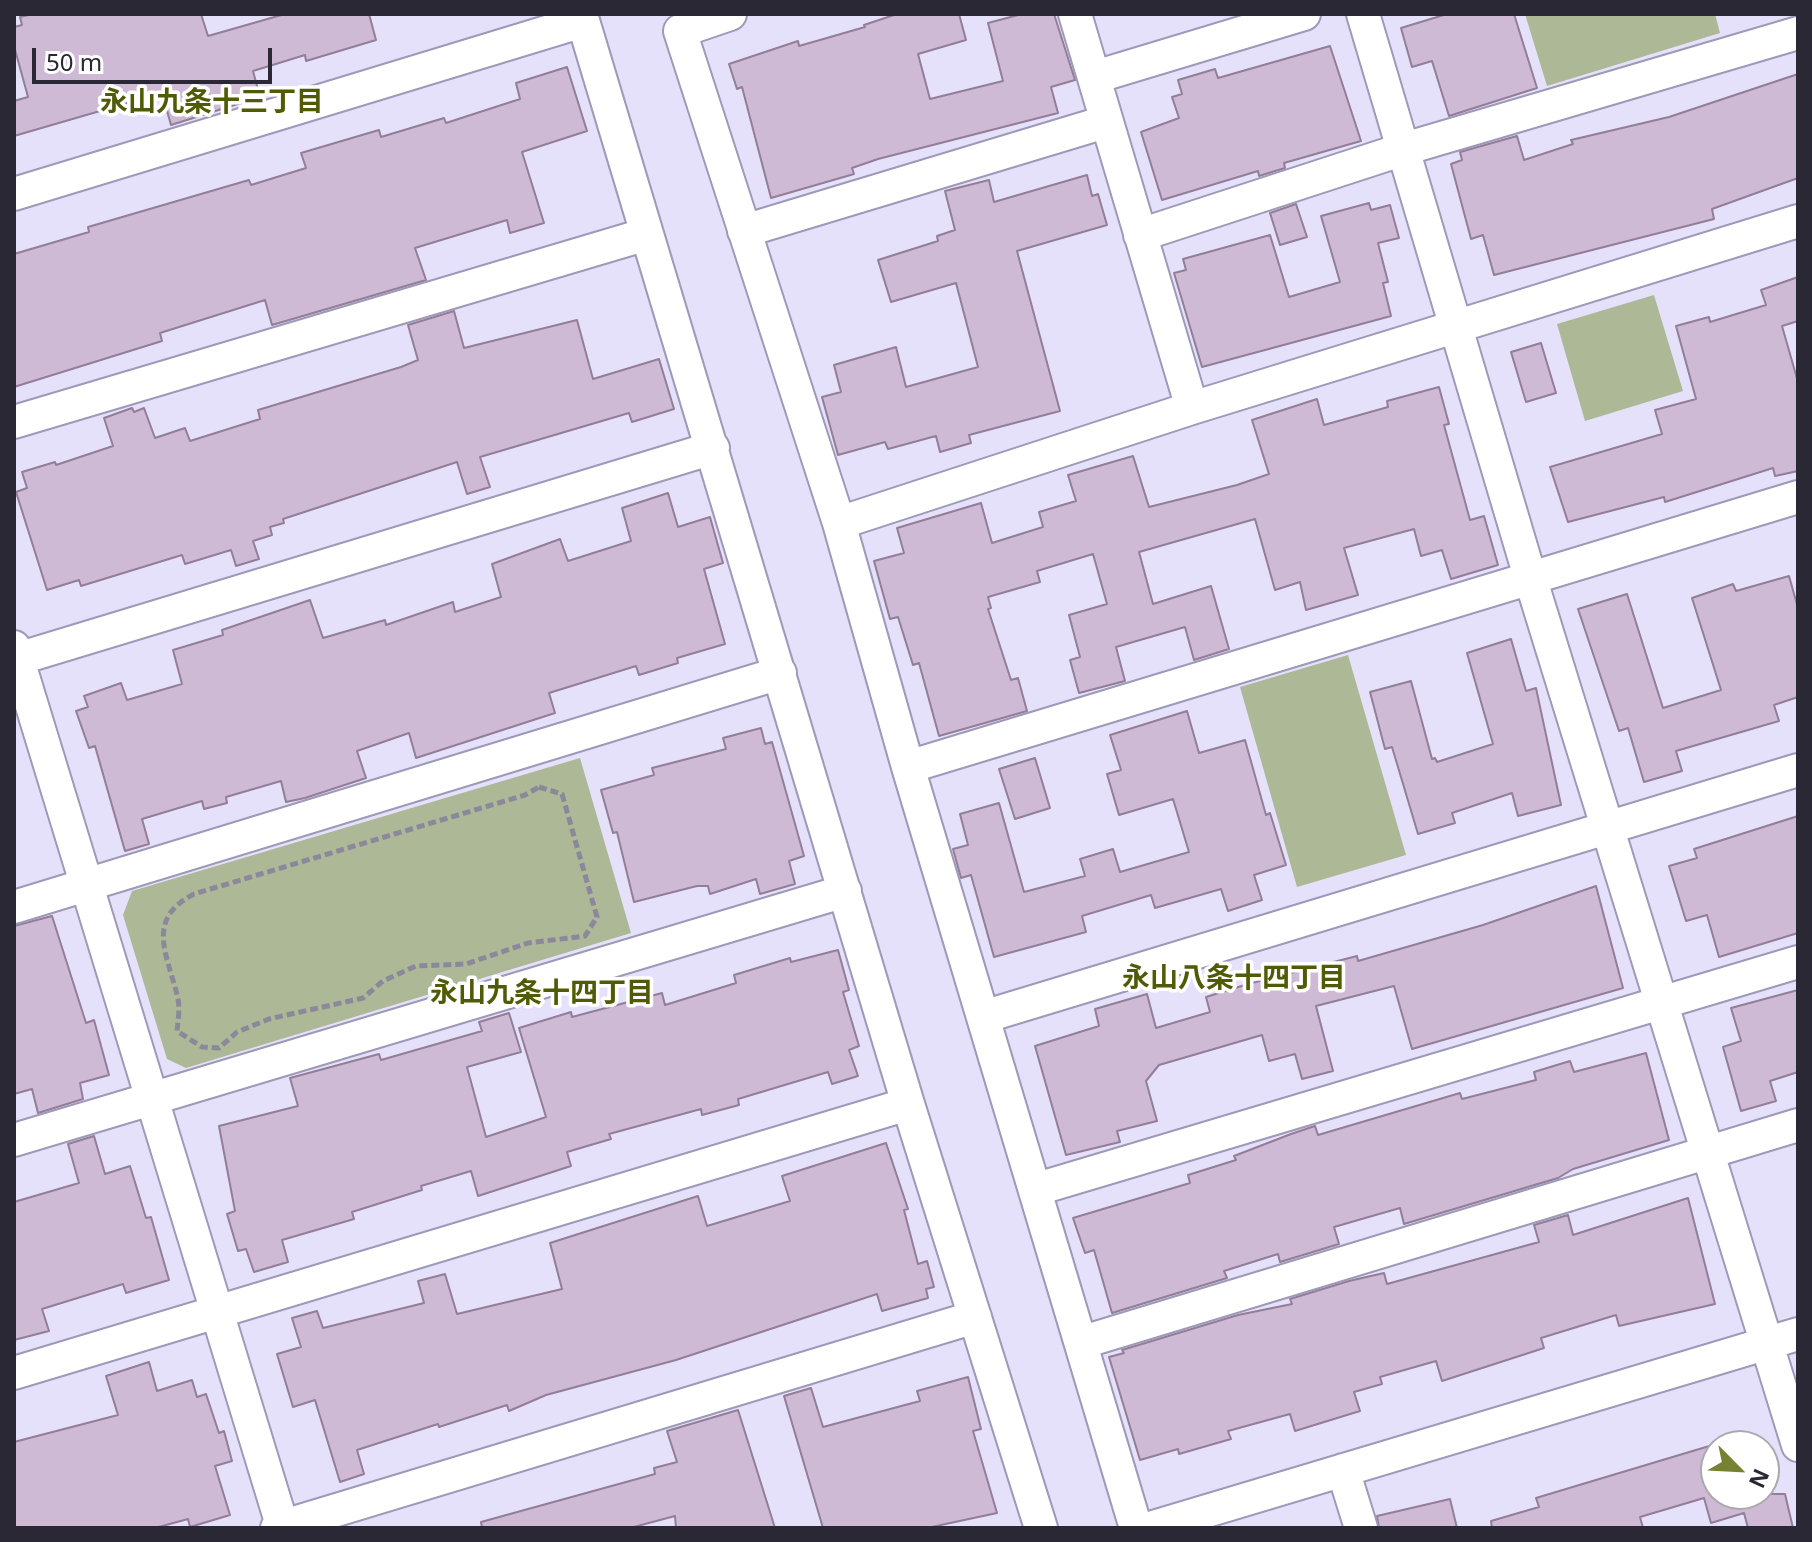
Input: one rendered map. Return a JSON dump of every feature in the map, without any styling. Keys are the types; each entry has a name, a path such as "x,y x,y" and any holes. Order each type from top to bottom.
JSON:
{"street":[{"path":"730,14 680,31 839,523 908,767 1083,1342 1136,1528"},
{"path":"1075,14 1192,408"},
{"path":"1095,77 1304,14"},
{"path":"1363,14 1530,577 1798,1445"},
{"path":"14,194 582,18 908,1104 1041,1528"},
{"path":"1140,235 1404,149 1798,33"},
{"path":"744,231 1105,122"},
{"path":"839,523 1192,408 1798,221"},
{"path":"14,422 647,234"},
{"path":"713,448 15,655 281,1527 975,1317"},
{"path":"908,767 1798,497"},
{"path":"14,907 780,673"},
{"path":"983,1017 1798,770"},
{"path":"14,1140 845,891"},
{"path":"1037,1189 1798,962"},
{"path":"14,1373 908,1104"},
{"path":"1083,1342 1798,1125"},
{"path":"1150,1528 1798,1334"},
{"path":"1343,1470 1361,1528"}],"path":[{"path":"539,787 562,794 597,917 585,936 528,943 466,964 416,966 383,981 363,998 269,1019 237,1032 219,1048 202,1047 177,1031 179,1002 162,940 165,923 177,903 194,894 506,799 539,787"}],"green space":[{"path":"1525,14 1715,14 1720,33 1547,86"},
{"path":"1654,295 1683,391 1585,421 1557,324"},
{"path":"1348,655 1406,855 1297,887 1240,687"},
{"path":"580,758 631,933 186,1068 167,1059 123,915 132,891"}],"building":[{"path":"33,14 201,14 208,36 285,14 369,14 376,40 306,61 305,55 253,71 260,97 171,125 162,93 14,136 14,101 28,97 14,46 14,27 22,25 20,17"},
{"path":"897,14 959,14 966,40 918,54 930,99 1003,81 988,23 1022,14 1054,14 1075,80 1051,87 1058,113 878,159 852,168 854,174 771,198 742,87 737,89 729,64 798,41 799,46 865,27"},
{"path":"1447,14 1514,14 1537,88 1449,116 1432,61 1412,67 1401,28"},
{"path":"1330,46 1361,141 1284,163 1285,168 1259,176 1258,171 1162,200 1141,132 1179,118 1172,97 1182,94 1178,80 1215,69 1218,78"},
{"path":"567,67 587,131 522,152 544,223 510,233 507,220 415,248 426,280 272,325 265,300 160,333 162,341 14,387 14,254 89,232 88,227 249,180 251,185 306,168 301,153 379,130 381,137 444,118 446,123 520,99 516,83"},
{"path":"1798,74 1798,178 1712,209 1714,219 1494,275 1483,235 1471,239 1451,164 1462,160 1460,152 1517,136 1524,160 1573,144 1571,140 1669,117"},
{"path":"1087,175 1092,196 1098,194 1107,225 1017,251 1060,411 969,435 971,443 940,452 936,436 888,449 885,442 838,455 822,397 841,392 834,365 896,347 906,387 978,367 956,283 891,302 878,260 938,241 937,236 955,230 945,191 989,180 994,202"},
{"path":"1369,203 1371,210 1390,205 1399,238 1378,243 1388,282 1383,283 1391,316 1202,367 1174,273 1186,270 1183,259 1270,235 1289,297 1340,282 1321,216"},
{"path":"1296,204 1307,237 1280,245 1270,213"},
{"path":"1798,277 1798,321 1782,326 1798,382 1798,471 1775,476 1773,468 1665,502 1664,497 1568,522 1550,467 1662,434 1655,410 1696,399 1676,326 1709,317 1710,322 1766,305 1761,290"},
{"path":"454,311 464,348 577,320 593,379 659,359 674,409 632,422 629,413 480,457 490,487 467,494 457,462 283,519 284,523 270,527 272,535 253,541 259,559 236,566 231,550 185,564 182,555 81,586 79,580 47,590 16,492 27,488 22,472 55,462 56,465 113,446 104,418 132,408 134,412 144,408 155,438 185,428 190,441 260,419 258,410 401,367 418,360 408,325"},
{"path":"1541,343 1556,393 1526,402 1511,352"},
{"path":"1439,387 1449,424 1444,425 1470,520 1484,516 1498,565 1451,579 1442,550 1421,556 1414,529 1344,548 1358,595 1306,610 1300,582 1275,590 1255,519 1139,552 1153,604 1211,586 1229,649 1194,660 1185,627 1116,647 1125,681 1079,693 1070,660 1080,657 1069,615 1107,604 1093,554 1037,571 1040,582 988,597 991,608 988,609 1011,680 1018,678 1027,711 939,736 919,663 913,665 898,617 890,619 874,561 904,553 897,528 981,503 992,543 1043,527 1039,512 1076,501 1068,475 1133,456 1149,507 1237,485 1269,474 1252,420 1317,399 1324,425 1388,407 1387,401"},
{"path":"668,493 678,527 710,517 723,563 704,569 725,644 677,658 678,663 639,675 636,666 549,693 555,713 416,758 409,733 357,751 366,778 305,798 286,802 281,781 226,797 227,803 204,809 202,801 142,819 149,844 125,851 95,746 89,748 76,711 88,707 84,696 121,683 127,700 182,684 173,650 223,635 222,630 310,600 323,638 385,620 386,625 453,602 455,612 501,597 492,564 560,539 568,561 631,541 622,508"},
{"path":"1789,576 1798,608 1798,697 1774,705 1779,721 1676,751 1682,771 1644,782 1628,728 1619,731 1578,609 1627,594 1663,708 1721,690 1692,598 1733,584 1736,591"},
{"path":"1511,639 1526,691 1536,688 1561,805 1518,816 1512,793 1452,813 1455,823 1418,834 1392,747 1385,749 1370,692 1411,681 1432,759 1435,758 1437,762 1493,744 1467,653"},
{"path":"1187,711 1199,753 1245,740 1266,815 1270,813 1286,865 1254,875 1262,900 1228,911 1221,889 1155,908 1151,895 1082,916 1086,932 994,957 971,875 961,878 953,849 968,845 960,814 999,803 1024,892 1085,876 1080,859 1113,849 1120,872 1189,852 1173,799 1119,815 1107,774 1121,770 1110,735"},
{"path":"761,728 765,744 772,742 804,856 789,861 795,884 760,894 756,879 710,894 708,886 697,886 634,902 617,832 613,833 601,790 654,775 652,768 726,749 723,738"},
{"path":"1035,758 1050,808 1015,819 999,769"},
{"path":"1798,816 1798,933 1719,957 1707,915 1686,921 1669,866 1697,858 1694,849"},
{"path":"1596,886 1623,988 1412,1049 1394,986 1316,1006 1333,1071 1302,1079 1295,1054 1269,1061 1262,1035 1159,1065 1146,1081 1157,1121 1117,1131 1120,1142 1066,1155 1035,1046 1099,1026 1095,1009 1147,994 1156,1028 1210,1012 1206,997 1357,956 1358,961 1483,925"},
{"path":"52,916 86,1023 94,1020 109,1075 80,1083 83,1099 38,1113 32,1089 14,1094 14,926"},
{"path":"838,950 849,990 843,992 859,1046 849,1050 858,1076 832,1084 828,1072 738,1099 739,1105 702,1115 701,1109 609,1134 611,1139 567,1152 571,1166 478,1196 471,1171 421,1186 422,1190 352,1212 354,1219 282,1240 288,1262 254,1272 246,1249 238,1251 227,1214 235,1211 219,1126 298,1106 290,1078 379,1054 381,1060 482,1031 479,1022 509,1013 521,1052 467,1067 486,1137 546,1117 519,1028 571,1012 572,1017 662,993 665,1005 736,983 734,975 790,958 791,962"},
{"path":"1798,990 1798,1072 1770,1081 1776,1101 1741,1111 1723,1047 1741,1041 1731,1008"},
{"path":"1646,1053 1669,1140 1573,1169 1558,1178 1404,1224 1400,1208 1334,1227 1339,1244 1280,1262 1278,1254 1224,1271 1227,1278 1112,1313 1094,1250 1085,1253 1073,1218 1190,1183 1188,1175 1236,1160 1234,1156 1315,1126 1318,1135 1460,1093 1462,1099 1536,1080 1534,1072 1570,1061 1574,1072"},
{"path":"94,1136 105,1174 130,1166 146,1218 151,1217 169,1280 126,1293 123,1284 42,1309 49,1331 14,1340 14,1202 79,1183 68,1144"},
{"path":"886,1143 908,1209 904,1210 918,1264 927,1261 934,1287 926,1289 928,1298 882,1311 877,1294 676,1360 546,1395 509,1411 507,1405 439,1427 438,1424 357,1450 364,1474 340,1482 315,1400 293,1407 277,1354 301,1347 292,1318 317,1311 323,1328 424,1303 418,1281 445,1274 457,1314 562,1289 550,1243 698,1196 707,1226 790,1201 782,1176"},
{"path":"1688,1198 1715,1304 1619,1326 1616,1315 1541,1338 1544,1348 1442,1381 1436,1361 1380,1377 1382,1384 1354,1392 1360,1411 1295,1431 1290,1414 1228,1431 1231,1439 1179,1454 1178,1449 1140,1460 1109,1357 1124,1353 1122,1350 1238,1315 1292,1304 1290,1299 1349,1281 1384,1273 1387,1284 1539,1242 1534,1225 1568,1215 1573,1235"},
{"path":"149,1362 157,1391 192,1380 197,1397 206,1394 219,1433 224,1431 232,1461 215,1466 230,1515 190,1527 188,1519 155,1528 14,1528 14,1442 118,1415 106,1376"},
{"path":"968,1377 981,1429 973,1431 997,1513 927,1528 823,1528 784,1396 811,1388 823,1427 920,1401 917,1391"},
{"path":"738,1410 775,1528 676,1528 675,1516 630,1528 482,1528 481,1522 655,1474 654,1468 677,1462 667,1431"},
{"path":"1700,1449 1700,1499 1640,1517 1643,1528 1492,1528 1491,1521 1539,1507 1536,1498"},
{"path":"1780,1494 1785,1494 1793,1528 1748,1528 1744,1513 1711,1523 1707,1510 1780,1510"},
{"path":"1450,1499 1457,1528 1379,1528 1377,1516"}],"district":[{"name":"永山九条十三丁目","path":"212,103"},
{"name":"永山八条十四丁目","path":"1234,979"},
{"name":"永山九条十四丁目","path":"542,994"}]}
